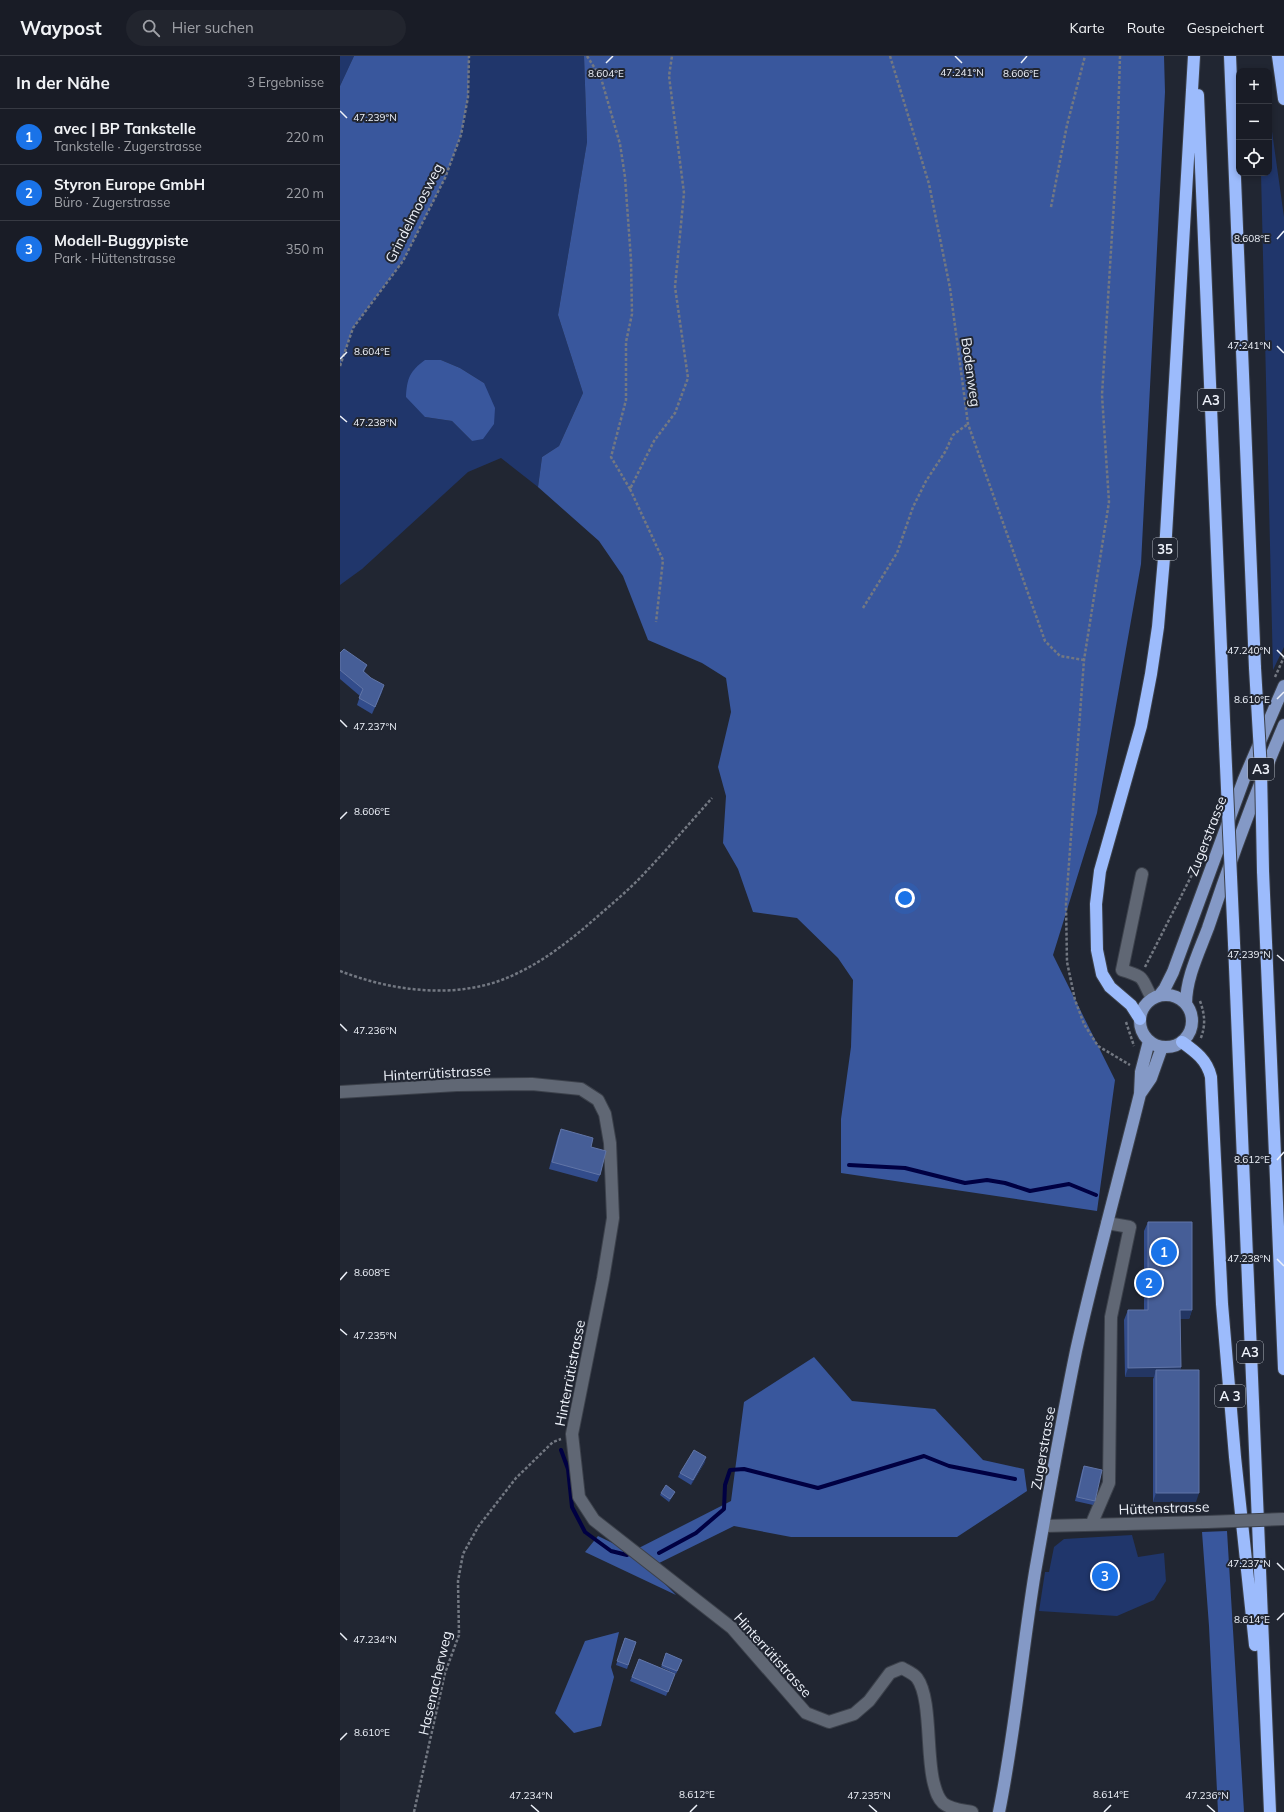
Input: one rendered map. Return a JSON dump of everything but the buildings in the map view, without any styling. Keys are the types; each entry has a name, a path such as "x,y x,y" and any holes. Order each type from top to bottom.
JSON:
{"highway":[{"name":"A3","path":"1195,56 1270,1812"},
{"name":"35","path":"1140,1019 1131,1006 1110,987 1102,974 1097,950 1096,904 1100,871 1143,718 1158,627 1166,527 1195,56"},
{"name":"A3","path":"1230,56 1255,668 1261,770 1263,871 1284,1369"},
{"path":"1278,56 1284,99"},
{"name":"A 3","path":"1182,1042 1203,1058 1207,1063 1211,1077 1222,1304 1235,1457 1267,1761"}],"main road":[{"name":"Zugerstrasse","path":"1140,1019 1144,1008 1165,988 1173,972 1244,779 1284,686"},
{"path":"1186,1004 1189,983 1214,910 1266,767 1284,725"},
{"path":"1140,1019 1141,1027 1149,1041 1162,1047 1169,1047 1182,1042 1188,1036 1192,1028 1193,1020 1191,1011 1186,1004 1174,996 1156,997"},
{"name":"Zugerstrasse","path":"999,1812 1008,1766 1022,1657 1044,1526 1075,1358 1107,1223 1140,1094 1141,1072 1149,1041"},
{"name":"Zugerstrasse","path":"1140,1094 1151,1078 1162,1047"}],"street":[{"path":"1142,874 1122,970 1137,974 1144,979 1156,997"},
{"name":"Hinterrütistrasse","path":"340,1092 457,1085 532,1084 581,1090 598,1100 605,1114 610,1143 613,1218 603,1279 572,1434 580,1497 594,1520 732,1628 806,1713 829,1722 854,1714 869,1701 890,1673 902,1668 910,1672 917,1679 925,1699 931,1774 938,1797 944,1804 952,1808 972,1812"},
{"path":"1091,1525 1109,1483 1111,1317 1130,1228 1107,1223"},
{"name":"Hüttenstrasse","path":"1044,1526 1284,1519"}],"path":[{"name":"Grindelmoosweg","path":"340,366 353,328 403,261 445,178 461,135 468,97 469,56"},
{"path":"587,56 601,78 620,144 624,170 631,260 632,314 626,342 626,400 611,457 630,489 663,560 656,622"},
{"path":"630,489 654,441 675,413 688,378 675,287 684,194 670,76 672,56"},
{"name":"Bodenweg","path":"890,56 929,184 950,288 958,359 968,424 1046,641 1060,656 1084,660"},
{"path":"1051,207 1067,125 1085,56"},
{"path":"1120,56 1117,154 1102,395 1109,502 1084,660 1066,897 1067,962 1075,1000 1084,1024 1098,1046 1132,1066 1135,1060"},
{"path":"863,608 897,553 913,507 926,481 945,452 953,435 968,424"},
{"path":"1275,678 1284,657"},
{"path":"340,971 360,979 417,990 466,989 507,978 538,963 581,931 638,880 712,798"},
{"path":"1140,977 1202,853"},
{"path":"1124,1018 1137,1053"},
{"name":"Hasenacherweg","path":"414,1812 446,1674 459,1635 458,1581 463,1554 478,1527 516,1478 553,1442 572,1434"}],"shaded area":[{"path":"340,56 354,56 340,86"},
{"path":"354,56 469,56 468,97 461,135 445,178 403,261 353,328 340,366 340,86"},
{"path":"469,56 584,56 587,142 558,315 583,393 559,446 542,457 538,487 501,458 468,472 362,569 340,585 340,366 353,328 403,261 445,178 461,135 468,97","holes":["441,360 460,368 484,383 472,441 452,421 425,417"]},
{"path":"584,56 1164,56 1165,92 1141,564 1097,813 1053,955 1115,1080 1097,1211 841,1173 841,1119 851,1047 853,980 838,958 797,918 753,912 738,869 723,843 726,796 718,767 731,712 726,678 702,663 648,640 623,576 599,541 538,487 542,457 559,446 583,393 558,315 587,142"},
{"path":"1272,131 1284,217 1284,647 1273,670 1261,176 1272,176"},
{"path":"425,360 441,360 460,368 484,383 495,408 494,424 483,439 472,441 452,421 425,417 406,397 407,385 410,376"},
{"path":"814,1357 852,1401 935,1409 983,1460 1024,1469 1027,1491 957,1537 791,1537 734,1526 649,1568 676,1595 585,1552 598,1536 631,1552 731,1501 744,1402"},
{"path":"1227,1531 1244,1812 1218,1812 1209,1626 1202,1532"},
{"path":"1132,1535 1138,1557 1164,1553 1166,1581 1154,1600 1117,1616 1039,1611 1045,1572 1049,1572 1054,1547 1064,1539"},
{"path":"619,1632 611,1667 614,1677 601,1726 574,1733 555,1713 585,1641"}],"waterway":[{"path":"849,1165 905,1168 965,1183 987,1180 1005,1183 1030,1191 1069,1184 1096,1195"},
{"path":"561,1450 568,1469 572,1507 585,1532 611,1551 627,1555"},
{"path":"659,1553 696,1533 724,1509 725,1485 730,1470 744,1469 818,1488 924,1456 949,1466 1015,1479"}],"place":[{"name":"avec | BP Tankstelle","path":"1164,1252"},
{"name":"Styron Europe GmbH","path":"1149,1283"},
{"name":"Modell-Buggypiste","path":"1105,1576"}]}
